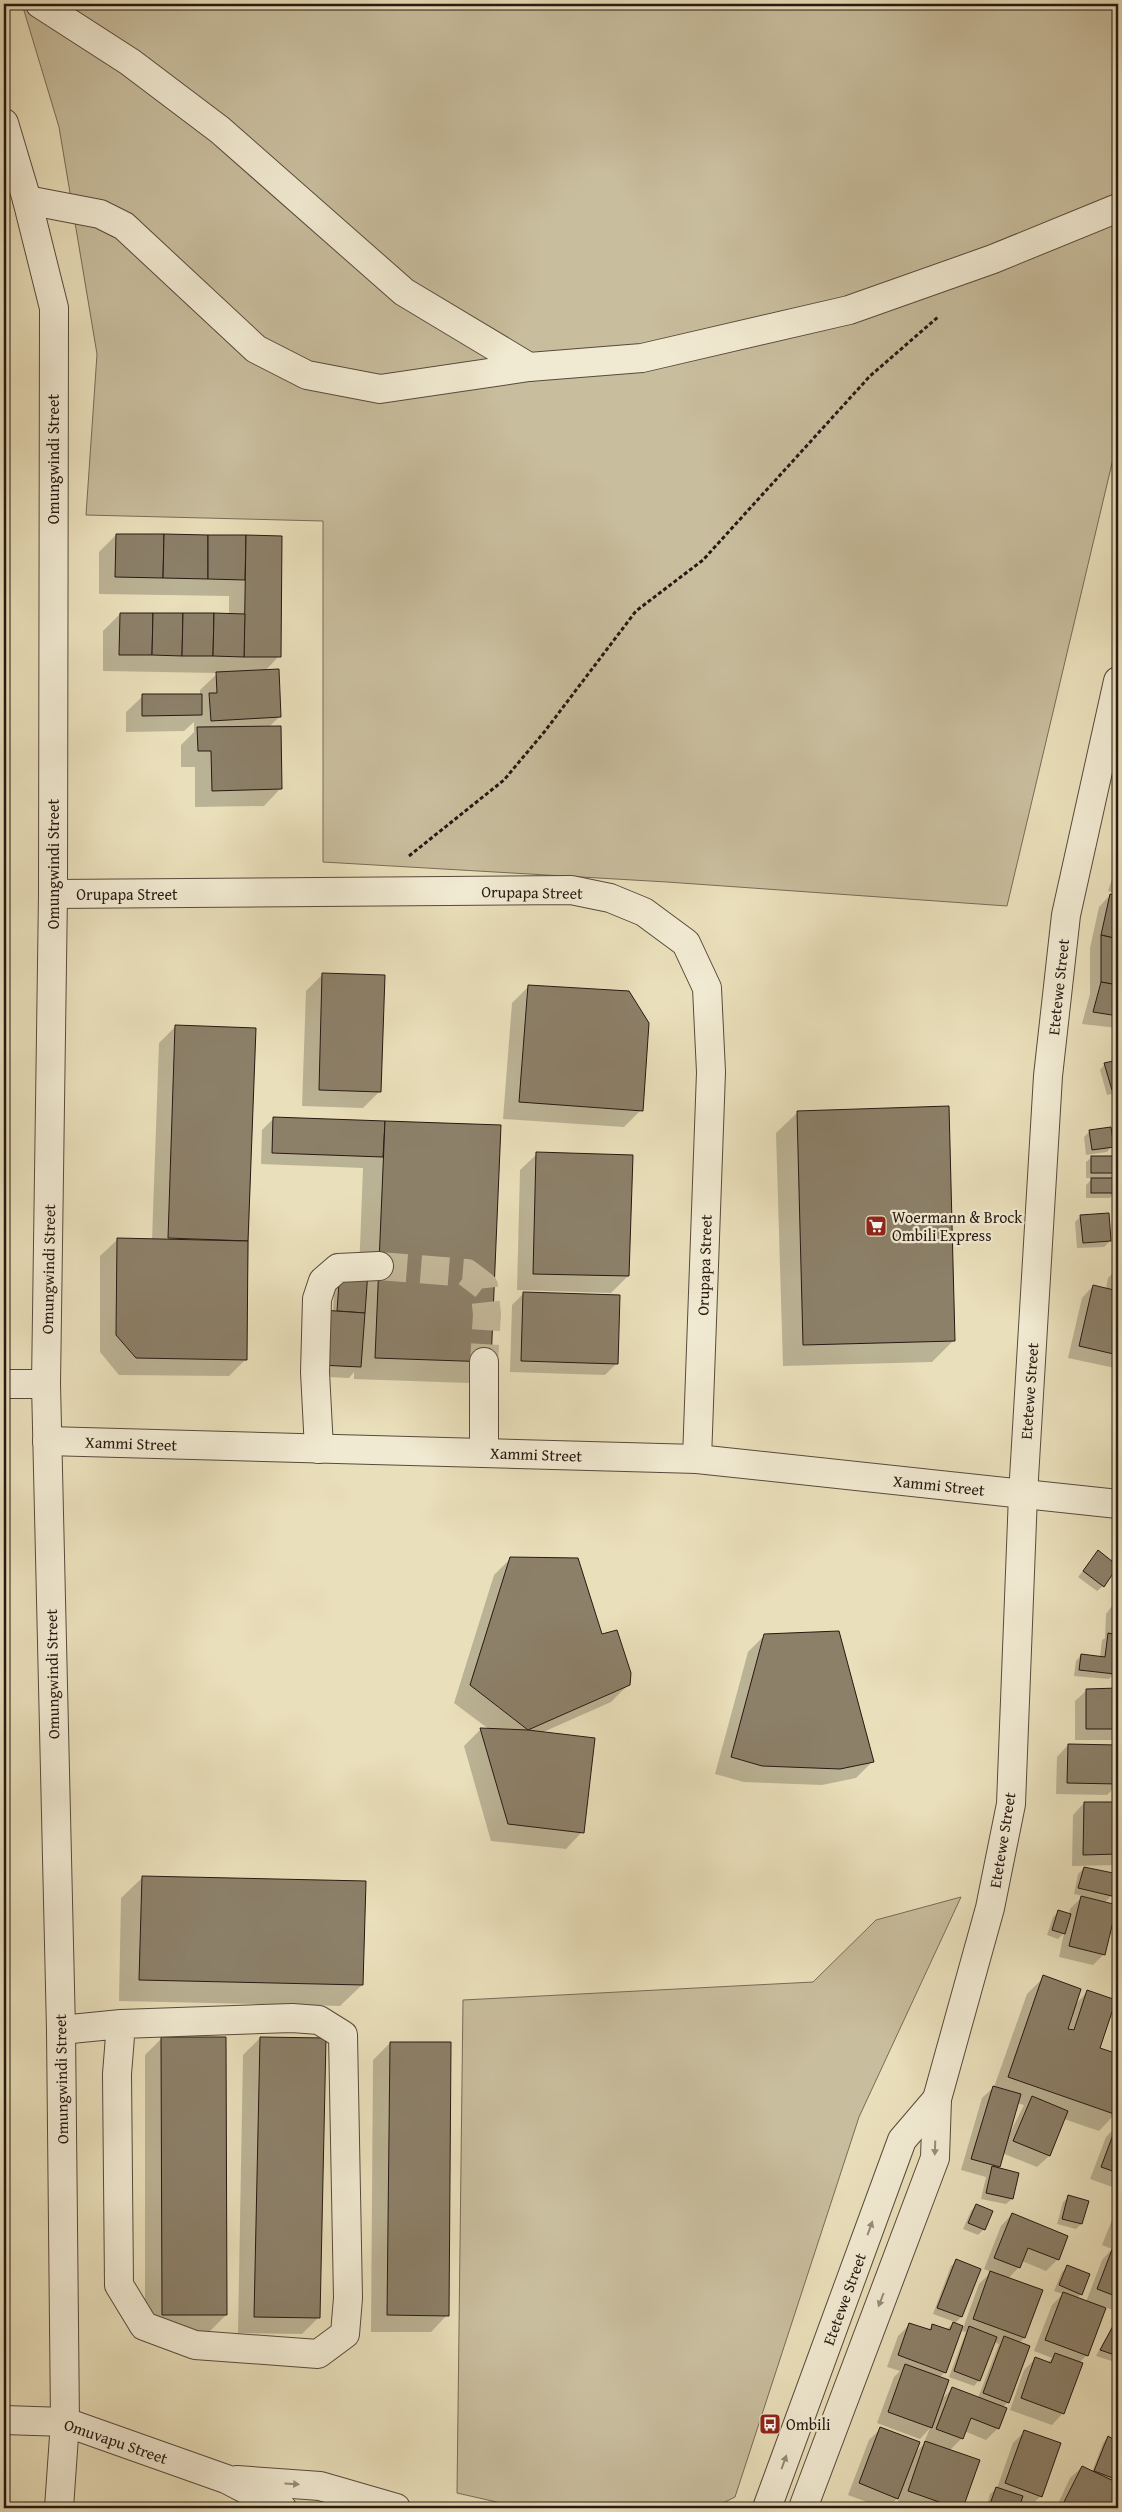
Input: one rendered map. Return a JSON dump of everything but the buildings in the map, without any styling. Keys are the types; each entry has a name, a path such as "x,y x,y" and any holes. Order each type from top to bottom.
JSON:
{"street":[{"path":"40,4 130,62 220,130 404,292 529,367"},
{"name":"Omungwindi Street","path":"4,123 27,200 54,308 53,894 46,1384 61,2030 65,2422 59,2508"},
{"path":"27,200 100,214 124,226 256,350 307,375 380,389 529,367 642,358 848,310 993,259 1118,208"},
{"name":"Etetewe Street","path":"802,2508 935,2158 937,2099 990,1908 1010,1804 1023,1494 1048,1076 1065,924 1118,680"},
{"name":"Orupapa Street","path":"53,894 571,890 610,898 644,912 686,943 707,988 711,1072 697,1459"},
{"path":"319,1449 315,1372 317,1299 323,1280 338,1268 379,1266"},
{"path":"484,1362 484,1453"},
{"path":"4,1384 46,1384"},
{"name":"Xammi Street","path":"47,1441 697,1459 1118,1504"},
{"path":"61,2030 121,2024 292,2018 319,2020 343,2035 348,2298 344,2334 318,2354 194,2345 144,2326 119,2285 117,2074 121,2024"},
{"name":"Etetewe Street","path":"767,2508 902,2140 937,2099"},
{"name":"Omuvapu Street","path":"4,2420 65,2422 226,2479 282,2508"},
{"name":"Omuvapu Street","path":"226,2479 320,2486 396,2508"}],"path":[{"path":"368,892 432,835 504,780 545,731 636,611 703,560 870,376 942,314"}],"shaded area":[{"path":"22,4 1118,4 1118,438 1007,906 667,882 323,862 323,521 86,515 97,354 59,127"},
{"path":"961,1897 859,2117 735,2497 713,2508 523,2508 457,2493 463,2000 813,1982 876,1920"}],"tunnel":[{"path":"379,1266 467,1273 484,1286 487,1314 484,1362"}],"place":[{"name":"Woermann & Brock Ombili Express","path":"876,1226"},
{"name":"Ombili","path":"770,2424"}]}
